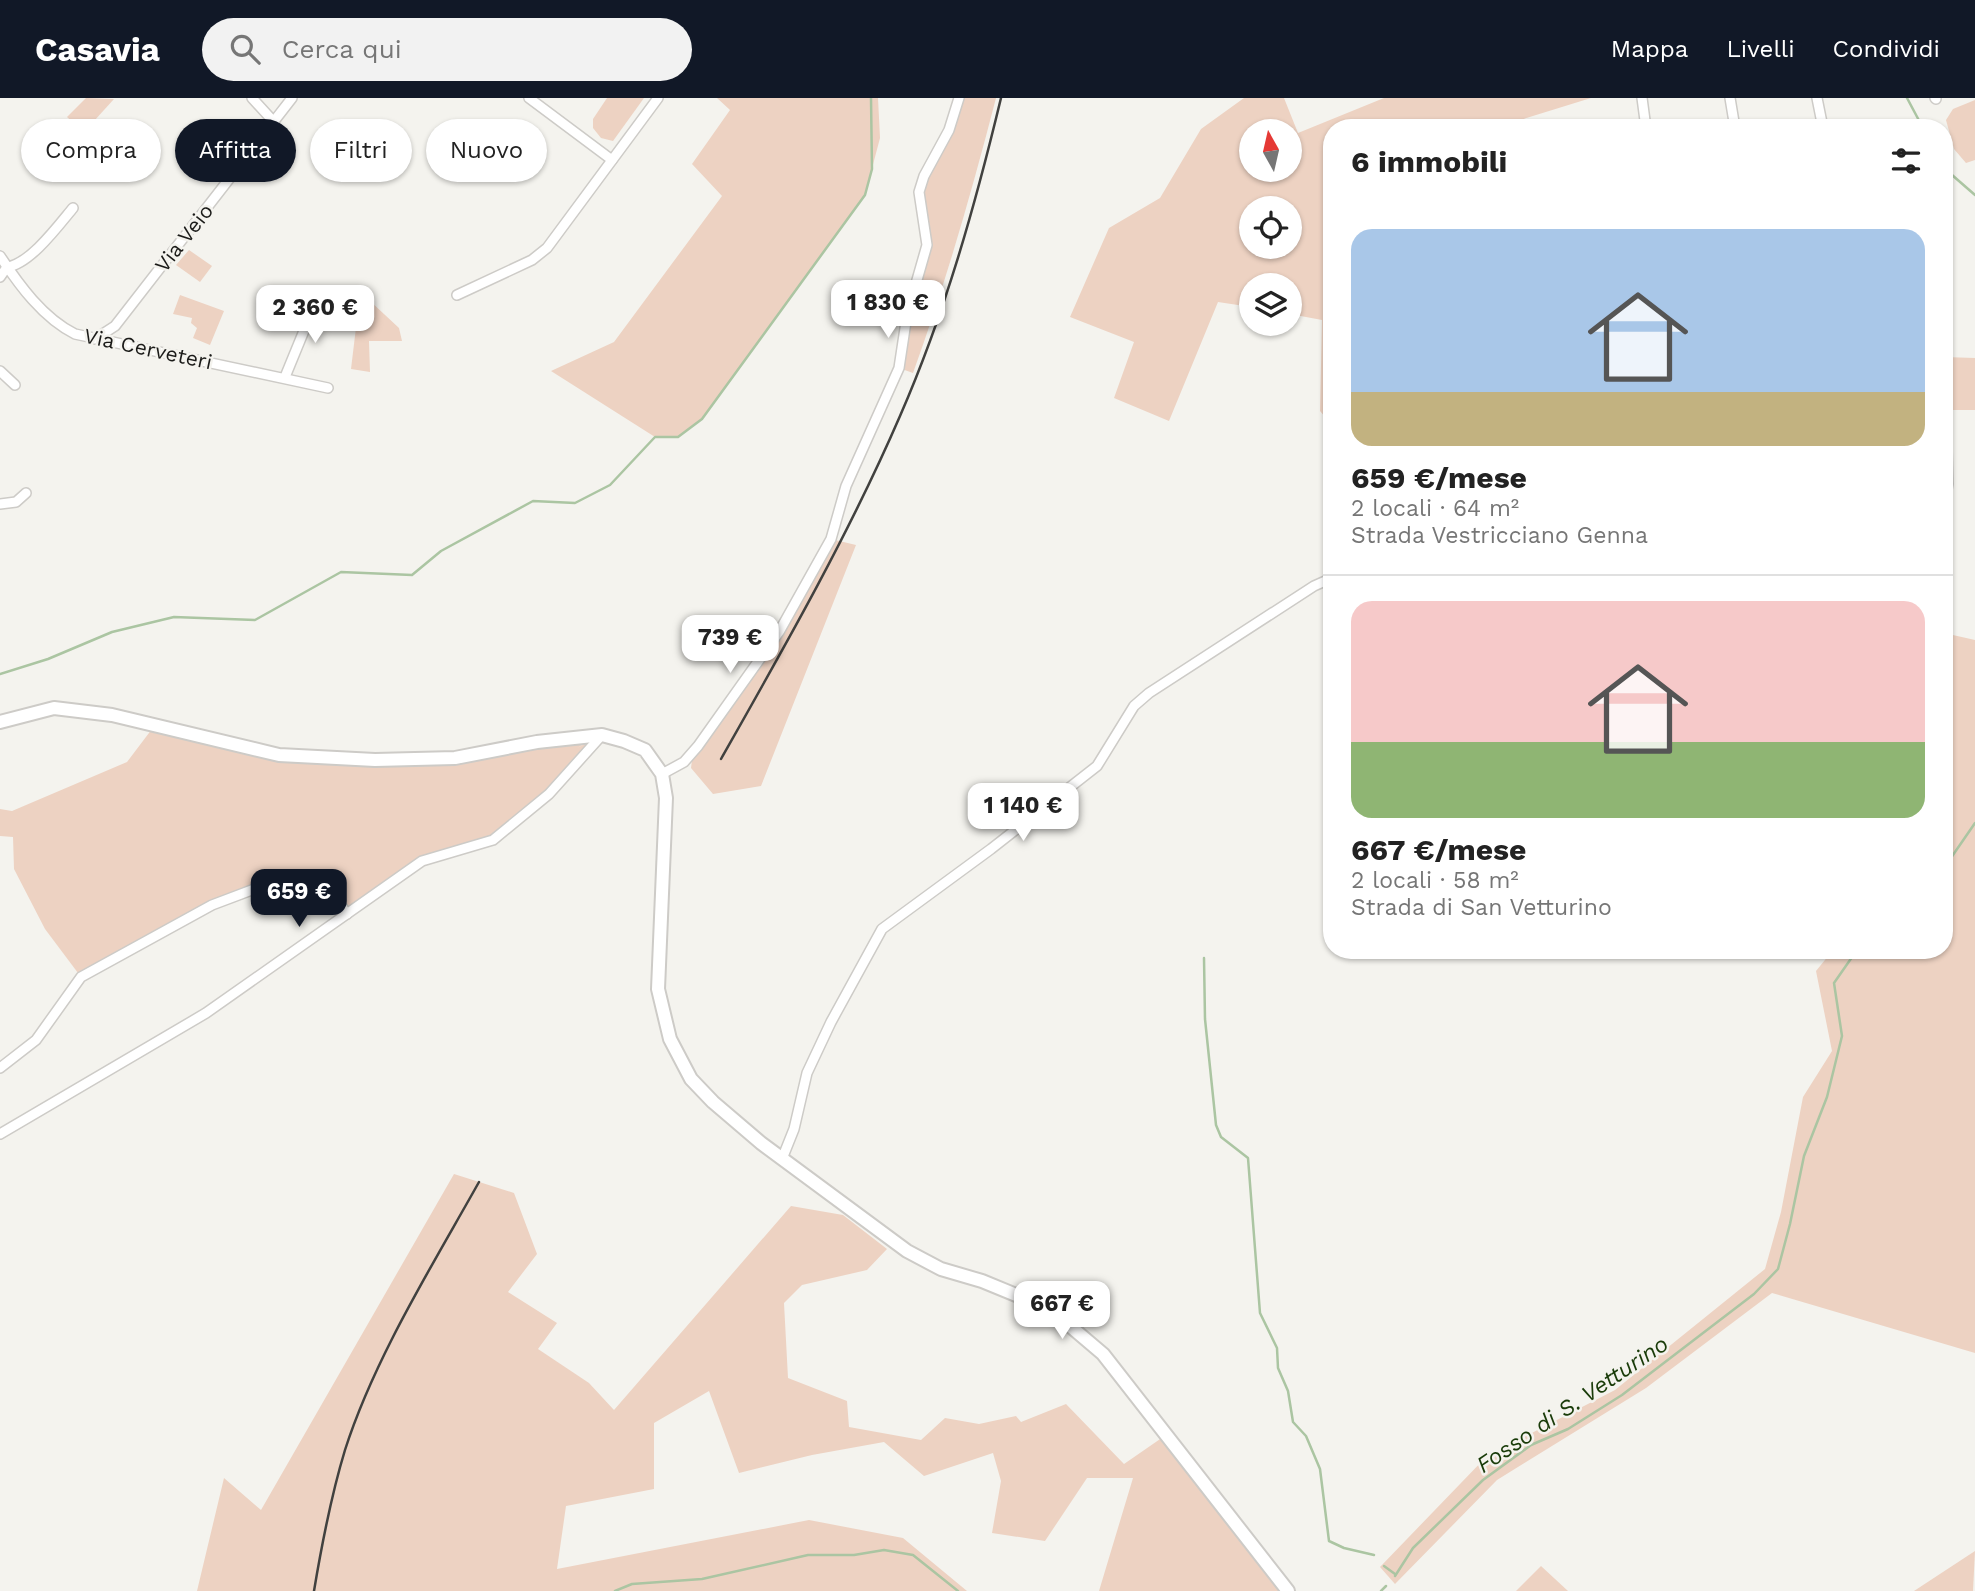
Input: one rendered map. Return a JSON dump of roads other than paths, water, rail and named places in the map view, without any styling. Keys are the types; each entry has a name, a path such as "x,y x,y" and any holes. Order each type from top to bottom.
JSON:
{"street":[{"path":"252,98 271,119"},
{"name":"Via Veio","path":"276,119 292,98"},
{"path":"529,98 612,160"},
{"path":"457,295 532,260 547,248 658,98"},
{"path":"662,774 684,762 698,746 779,632 831,539 846,486 899,368 906,315 927,245 919,192 924,176 949,130 959,98"},
{"path":"1642,98 1645,119"},
{"path":"1730,98 1734,119"},
{"path":"1817,98 1821,119"},
{"name":"Via Veio","path":"95,339 115,326 227,182"},
{"path":"0,277 7,267 18,265 74,208"},
{"name":"Via Cerveteri","path":"0,256 60,327 75,334 328,388"},
{"path":"285,377 317,299"},
{"path":"0,372 15,385"},
{"path":"0,504 16,502 26,493"},
{"path":"782,1159 794,1129 807,1073 831,1022 882,929 972,864 1097,766 1134,706 1149,693 1323,582"},
{"path":"0,722 54,708 123,717 279,755 375,760 455,758 537,742 602,735 645,750 662,774 666,798 658,989 670,1039 691,1079 713,1102 782,1159 907,1251 942,1269 982,1281 1050,1310 1103,1354 1288,1591"},
{"path":"0,1134 196,1018 422,861 493,840 549,794 602,735"},
{"path":"0,1068 36,1040 81,977 212,905 281,879 312,877 331,891 346,914"}],"waterway":[{"path":"0,674 48,659 112,632 174,617 255,620 341,572 412,575 441,551 533,501 575,503 610,485 655,437 678,437 702,419 865,195 872,169 871,98"},
{"path":"1907,98 1918,119"},
{"path":"1953,176 1975,195"},
{"name":"Fosso di S. Vetturino","path":"1953,855 1975,823"},
{"path":"1204,958 1205,1019 1216,1125 1221,1137 1248,1158 1260,1313 1277,1348 1278,1368 1288,1391 1293,1422 1306,1436 1320,1469 1329,1541 1344,1548 1374,1555"},
{"name":"Fosso di S. Vetturino","path":"1395,1576 1413,1548 1483,1480 1531,1445 1568,1429 1622,1395 1754,1294 1778,1269 1804,1156 1827,1097 1842,1036 1834,983 1851,959"},
{"name":"Fosso di S. Vetturino","path":"615,1591 632,1584 702,1579 808,1555 854,1555 884,1550 913,1555 958,1591"},
{"path":"1384,1566 1395,1574"},
{"name":"Fosso di S. Vetturino","path":"1381,1591 1386,1586"}],"railway":[{"path":"721,759 838,547 900,416 958,259 1001,98"},
{"path":"314,1591 335,1485 357,1416 405,1313 479,1182"}]}
